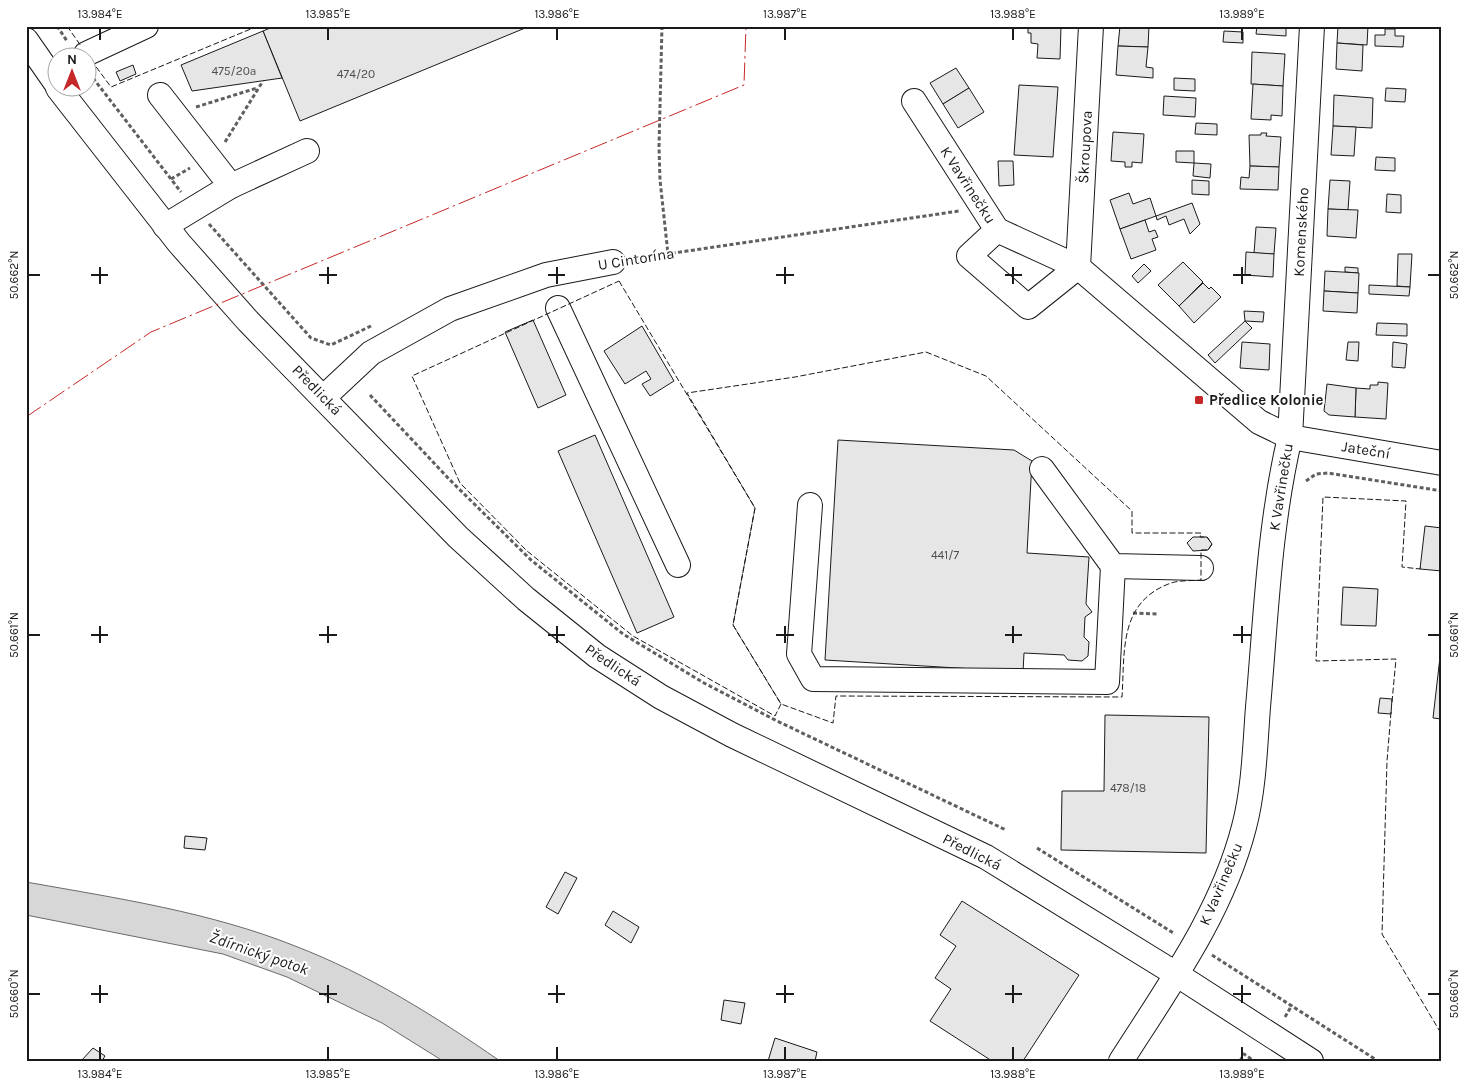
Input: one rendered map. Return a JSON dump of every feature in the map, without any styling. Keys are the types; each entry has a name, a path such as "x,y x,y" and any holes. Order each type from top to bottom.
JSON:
{"street":[{"name":"Škroupova","path":"1078,267 1091,26"},
{"name":"Komenského","path":"1290,437 1312,26"},
{"path":"98,48 134,29"},
{"name":"Předlická","path":"26,40 48,72"},
{"path":"160,94 231,186"},
{"name":"Předlická","path":"66,98 165,226 248,320 458,536 526,599 596,656 661,697 732,735 986,857 1176,974 1311,1061"},
{"name":"K Vavřinečku","path":"914,101 997,230 1078,267 1259,422 1290,437 1279,485 1254,765 1244,827 1226,879 1194,945 1121,1061"},
{"path":"165,226 231,186 307,151"},
{"path":"997,230 969,256 1028,306 1078,267"},
{"name":"U Cintorína","path":"324,398 371,353 450,309 546,275 613,262"},
{"path":"558,308 678,565"},
{"name":"Jateční","path":"1290,437 1442,462"},
{"path":"810,505 799,654 813,679 1107,682 1113,566 1042,469"},
{"path":"1113,566 1201,568"}],"path":[{"path":"57,26 67,41"},
{"path":"662,26 660,180 668,254"},
{"path":"224,144 263,80"},
{"path":"98,84 186,199"},
{"path":"187,110 258,88"},
{"path":"171,179 188,168 197,168"},
{"name":"U Cintorína","path":"613,262 982,208"},
{"path":"205,219 311,338 331,345 366,327 376,326"},
{"path":"370,395 449,479 530,560 623,634 704,683 777,721 1006,830"},
{"path":"1306,481 1316,474 1328,473 1442,491"},
{"path":"1131,613 1158,614"},
{"path":"1037,848 1177,936"},
{"path":"1209,953 1378,1061"},
{"path":"1284,1017 1292,1005"},
{"path":"1240,1061 1244,1054 1254,1061"}],"water":[{"name":"Ždírnický potok","path":"26,882 128,900 196,915 263,934 295,946 349,969 400,997 500,1061 443,1061 382,1023 287,977 223,954 26,915"}],"building":[{"path":"275,26 530,26 300,121 263,31"},
{"path":"1028,26 1061,27 1060,59 1037,58 1038,44 1031,43 1031,33 1028,33"},
{"path":"1120,26 1149,26 1148,47 1118,46"},
{"path":"1257,26 1286,26 1286,36 1256,34"},
{"path":"1338,26 1368,26 1367,45 1337,43"},
{"path":"1385,29 1395,29 1395,36 1404,36 1403,47 1375,46 1375,35 1385,35"},
{"path":"263,31 282,78 192,91 181,65"},
{"path":"1224,31 1243,32 1243,43 1223,42"},
{"path":"1337,43 1363,45 1362,71 1336,69"},
{"path":"1118,46 1148,47 1146,67 1153,68 1153,78 1116,75"},
{"path":"1252,52 1285,54 1283,86 1251,84"},
{"path":"133,65 136,74 120,81 116,72"},
{"path":"956,68 969,88 943,104 930,83"},
{"path":"1174,78 1195,79 1195,91 1174,90"},
{"path":"1253,84 1283,86 1282,116 1271,115 1271,120 1251,119"},
{"path":"1019,85 1058,87 1053,157 1014,155"},
{"path":"969,88 984,112 958,128 943,104"},
{"path":"1386,88 1406,89 1405,102 1385,101"},
{"path":"1334,95 1373,98 1372,128 1333,126"},
{"path":"1164,96 1196,98 1195,117 1163,115"},
{"path":"1196,123 1217,124 1217,135 1195,134"},
{"path":"1333,126 1356,127 1354,156 1331,155"},
{"path":"1113,132 1144,134 1142,163 1132,162 1132,167 1125,167 1125,162 1111,161"},
{"path":"1261,133 1267,133 1266,136 1281,137 1279,167 1250,166 1249,135 1261,135"},
{"path":"1176,151 1194,151 1194,163 1176,162"},
{"path":"1376,157 1395,158 1395,171 1375,170"},
{"path":"998,161 1013,161 1014,185 999,186"},
{"path":"1194,163 1211,164 1210,178 1193,176"},
{"path":"1250,166 1279,167 1278,190 1240,189 1241,177 1249,178"},
{"path":"1192,180 1209,181 1209,195 1192,194"},
{"path":"1330,180 1350,181 1348,210 1328,209"},
{"path":"1129,193 1133,204 1150,198 1156,216 1120,229 1110,200"},
{"path":"1387,194 1401,195 1401,213 1386,212"},
{"path":"1192,203 1200,224 1190,234 1184,219 1169,225 1166,216 1157,220 1156,216"},
{"path":"1328,209 1358,210 1356,238 1327,236"},
{"path":"1145,220 1149,232 1155,230 1158,237 1152,239 1156,250 1131,259 1120,229"},
{"path":"1256,227 1276,228 1274,254 1254,253"},
{"path":"1246,252 1274,254 1273,277 1245,275"},
{"path":"1398,254 1412,254 1410,287 1397,286"},
{"path":"1183,262 1203,282 1179,306 1158,285"},
{"path":"1144,264 1151,271 1138,283 1132,276"},
{"path":"1345,267 1358,268 1358,273 1345,272"},
{"path":"1325,271 1359,273 1358,293 1324,291"},
{"path":"1203,283 1209,289 1211,287 1221,297 1194,323 1179,306"},
{"path":"1369,285 1410,287 1409,296 1369,294"},
{"path":"1324,291 1358,293 1357,313 1323,311"},
{"path":"1244,311 1264,312 1263,322 1245,321"},
{"path":"533,320 566,395 538,408 505,332"},
{"path":"1245,321 1252,328 1215,363 1208,355"},
{"path":"1377,323 1407,324 1407,336 1376,335"},
{"path":"642,326 674,381 650,396 642,384 651,379 646,371 625,384 604,351"},
{"path":"1242,342 1270,344 1269,370 1240,368"},
{"path":"1348,342 1359,342 1358,361 1346,360"},
{"path":"1393,342 1407,344 1405,368 1392,367"},
{"path":"1378,382 1388,383 1386,419 1355,417 1356,388 1370,389 1370,385 1378,385"},
{"path":"1327,384 1356,388 1355,417 1329,415 1324,411"},
{"path":"595,435 674,617 637,633 558,451"},
{"path":"838,440 1014,450 1032,461 1027,553 1089,557 1086,604 1092,612 1085,617 1084,637 1089,642 1088,656 1082,661 1068,660 1064,655 1024,653 1023,672 825,660"},
{"path":"1425,526 1442,528 1442,571 1420,569"},
{"path":"1193,537 1207,537 1212,544 1208,550 1193,551 1187,543"},
{"path":"1343,587 1378,589 1376,626 1341,625"},
{"path":"1440,657 1442,657 1442,719 1433,718"},
{"path":"1380,698 1392,699 1391,714 1378,713"},
{"path":"1105,715 1209,717 1206,853 1061,850 1062,791 1104,791"},
{"path":"185,836 207,838 205,850 184,848"},
{"path":"565,872 577,878 558,914 546,907"},
{"path":"962,901 1079,975 1023,1061 992,1061 930,1021 951,989 935,978 956,946 940,935"},
{"path":"613,911 639,927 631,943 605,925"},
{"path":"724,1000 745,1003 741,1024 721,1020"},
{"path":"775,1038 817,1052 815,1061 768,1061"},
{"path":"93,1048 105,1056 102,1061 81,1061"}],"fence":[{"path":"67,26 81,46"},
{"path":"98,69 111,87 258,26"},
{"path":"619,281 755,508 733,625 781,704 775,716 633,636 527,551 460,483 412,376 619,281"},
{"path":"926,352 986,376 1132,511 1132,533 1201,533 1200,537 1207,537 1212,544 1208,550 1201,550 1201,580 1171,583 1141,602 1128,630 1123,663 1122,697 836,696 833,723 781,704 733,625 755,508 687,393 795,377 926,352"},
{"path":"1392,702 1396,659 1316,661 1323,497 1406,501 1402,567 1420,569 1421,566"},
{"path":"1391,712 1387,761 1382,934 1442,1035"}],"power":[{"path":"26,417 151,332 744,85 746,26"}],"place":[{"name":"Předlice Kolonie","path":"1199,400"}]}
